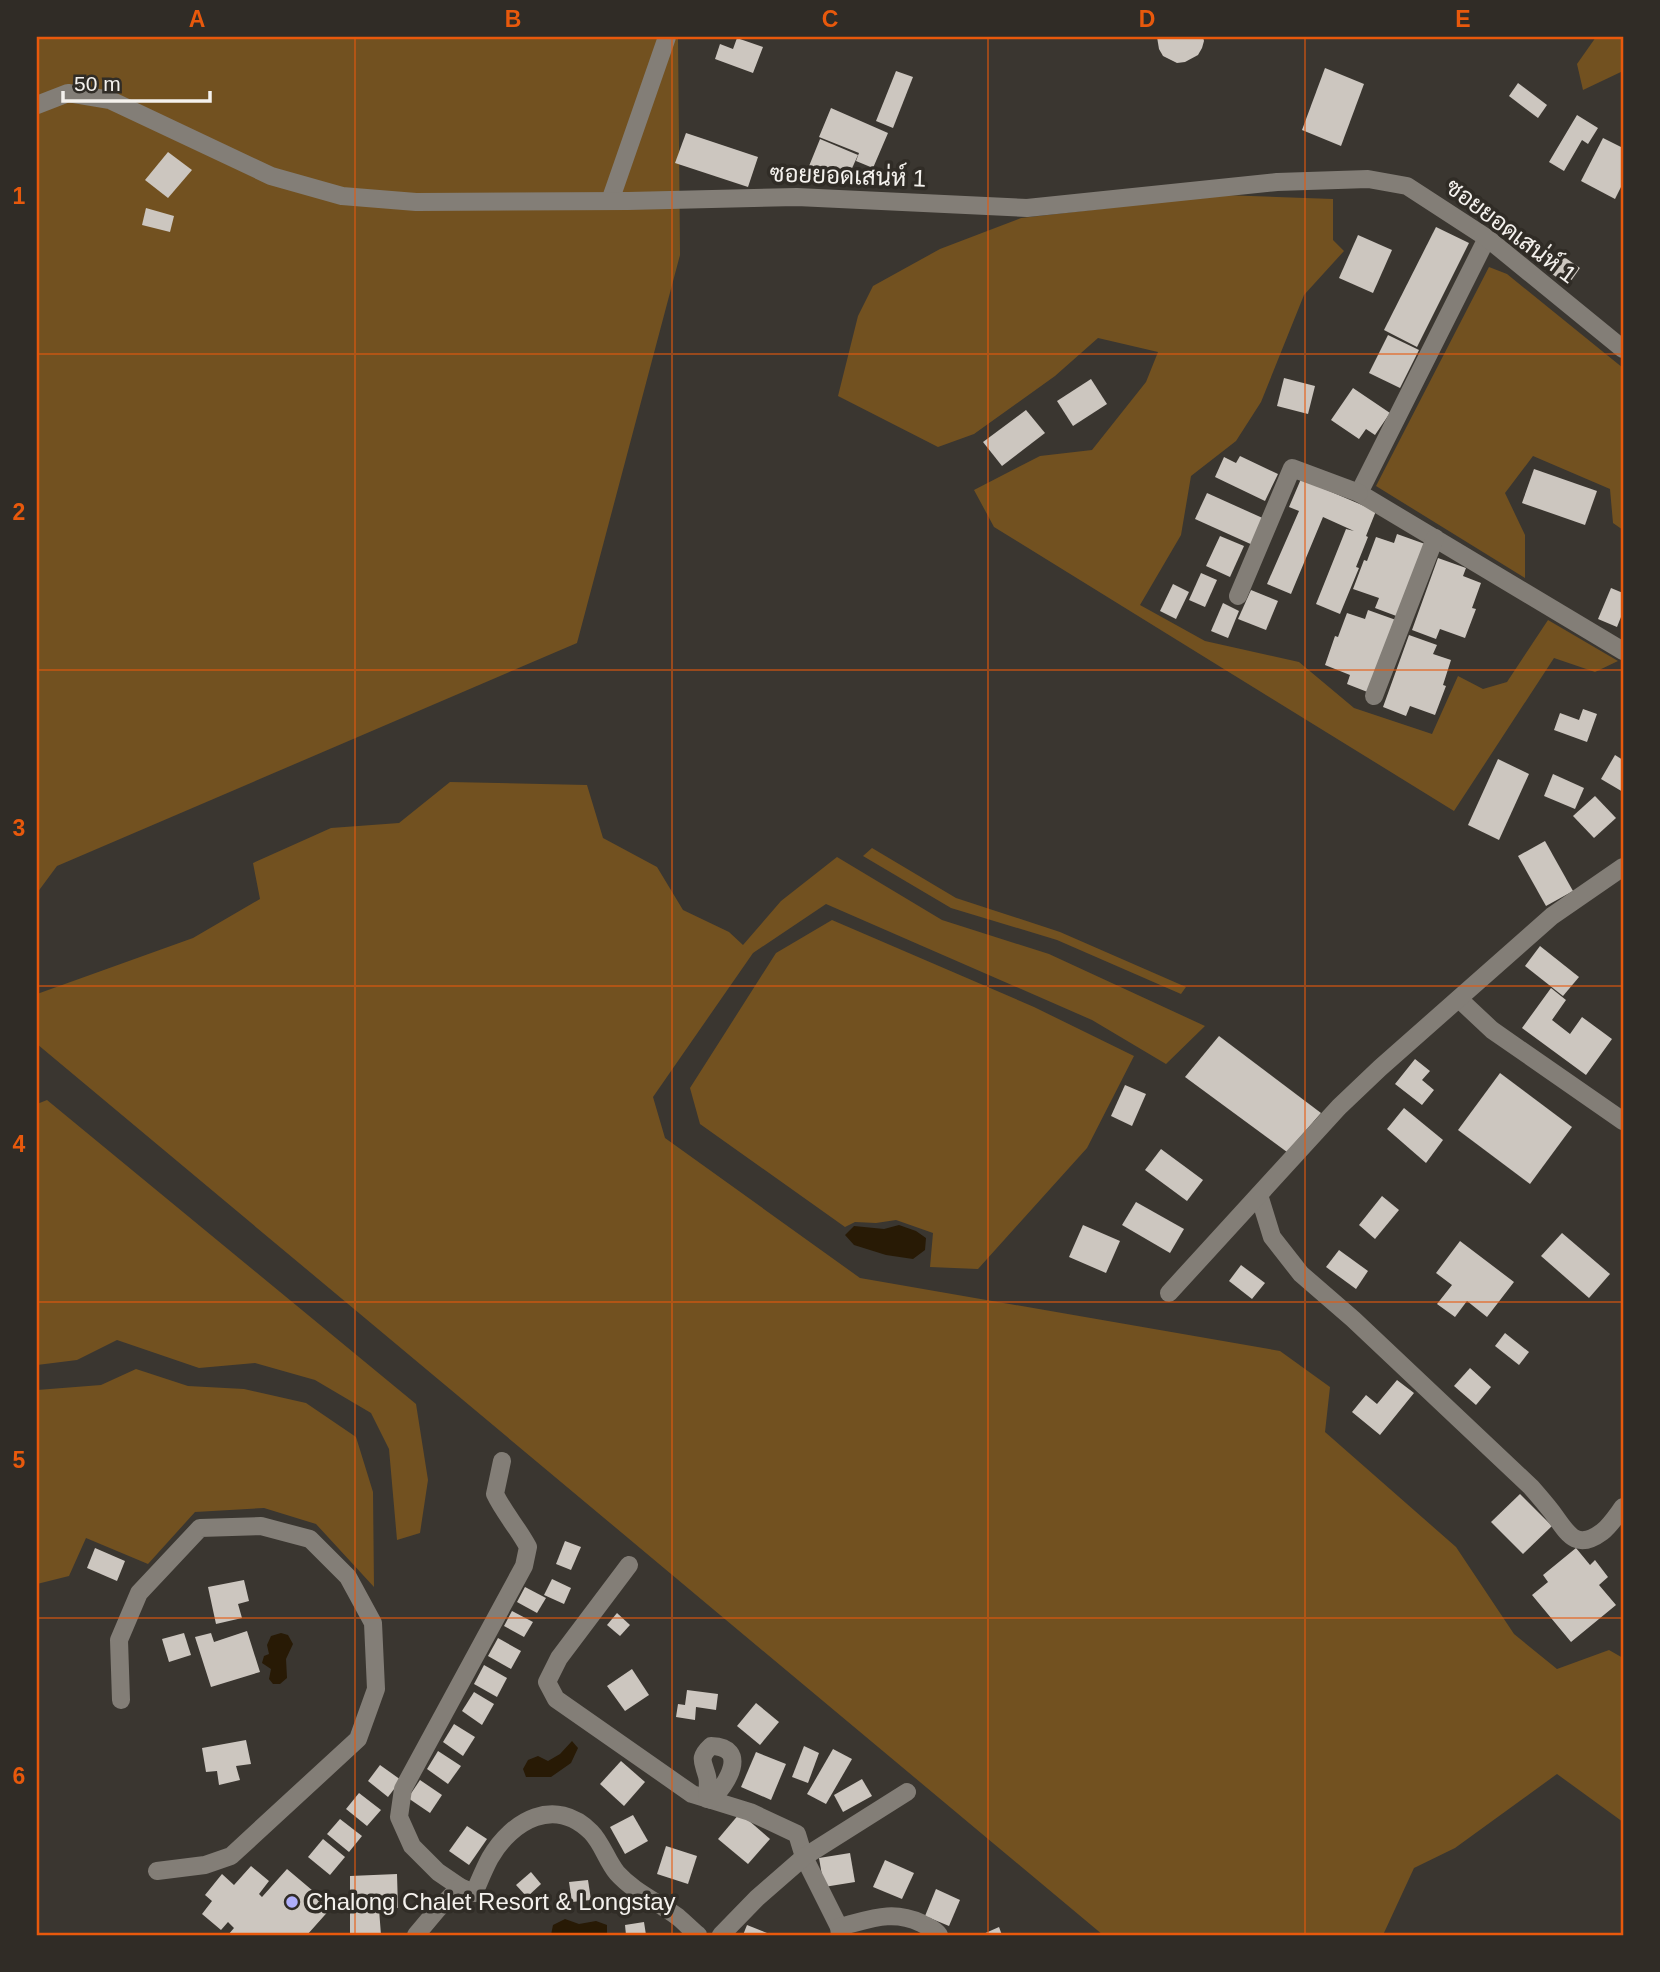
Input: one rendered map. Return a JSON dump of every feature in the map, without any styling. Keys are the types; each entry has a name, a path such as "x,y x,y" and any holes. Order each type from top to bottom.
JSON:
{"street":[{"path":"610,201 667,37"},
{"name":"ซอยยอดเสน่ห์ 1","path":"37,105 68,93 110,100 271,176 342,196 416,202 797,197 1027,208 1278,182 1368,179 1407,186 1487,238 1623,349"},
{"path":"1359,493 1487,238"},
{"path":"1238,596 1292,468 1359,493 1623,651"},
{"path":"1374,696 1435,538"},
{"path":"1169,1293 1339,1107 1380,1068 1552,916 1623,867"},
{"path":"1459,999 1492,1030 1623,1121"},
{"path":"1259,1195 1272,1237 1301,1273 1531,1487 1564,1531 1574,1539 1587,1540 1604,1531 1623,1507"},
{"path":"502,1461 495,1494 528,1547 524,1566 403,1790 399,1817 412,1846 438,1872 474,1893 490,1858 508,1834 541,1814 562,1814 594,1835 617,1872 640,1893 678,1917 698,1935"},
{"path":"121,1700 119,1640 139,1593 200,1528 261,1526 310,1539 348,1577 373,1623 376,1689 358,1739 231,1856 205,1865 157,1871"},
{"path":"629,1565 559,1658 547,1682 556,1699 692,1794 750,1812 797,1834 804,1857 840,1931 889,1915 909,1918 939,1935"},
{"path":"721,1935 757,1898 804,1857 908,1792"},
{"path":"416,1935 460,1887"}],"shaded area":[{"path":"37,37 678,37 680,255 577,643 57,866 37,893"},
{"path":"1596,37 1623,37 1623,71 1583,90 1577,64"},
{"path":"1222,195 1333,199 1333,240 1344,251 1304,295 1261,402 1236,441 1191,476 1181,535 1140,605 1205,641 1299,662 1354,708 1432,734 1458,676 1483,689 1507,682 1548,620 1618,661 1595,672 1554,658 1454,811 994,527 974,490 1040,456 1092,450 1146,382 1158,352 1098,338 1055,376 974,434 938,447 838,396 858,316 873,286 940,249 1021,218"},
{"path":"1489,267 1507,274 1623,368 1623,530 1613,523 1610,489 1533,456 1505,493 1525,535 1525,578 1376,486"},
{"path":"450,782 587,785 603,838 657,867 683,910 729,932 743,945 781,901 837,857 942,920 1049,954 1205,1026 1166,1064 1092,1020 826,904 753,953 653,1097 665,1138 860,1278 1280,1351 1330,1387 1325,1432 1456,1547 1514,1634 1557,1669 1609,1650 1623,1658 1623,1822 1557,1774 1455,1848 1414,1868 1383,1935 1103,1935 37,1044 37,994 193,938 260,899 253,863 331,828 399,823"},
{"path":"872,848 956,898 1060,932 1186,987 1181,994 1057,940 951,908 863,856"},
{"path":"832,920 1034,1007 1134,1056 1087,1148 978,1269 930,1267 933,1233 896,1220 855,1222 845,1227 700,1124 690,1088 776,953"},
{"path":"47,1100 416,1404 428,1480 420,1533 397,1540 389,1449 371,1413 315,1380 255,1363 199,1368 117,1340 77,1360 37,1365 37,1104"},
{"path":"899,1225 926,1238 925,1250 913,1259 886,1255 854,1245 845,1235 854,1226 884,1229"},
{"path":"136,1369 188,1386 244,1389 306,1403 356,1437 373,1492 374,1587 316,1524 264,1508 195,1512 148,1564 86,1538 69,1576 37,1584 37,1390 101,1385"},
{"path":"281,1633 288,1635 293,1644 286,1659 287,1678 280,1684 273,1684 269,1679 271,1669 262,1663 264,1656 269,1654 267,1645 271,1636"},
{"path":"572,1741 578,1748 571,1763 551,1777 526,1777 523,1769 528,1760 538,1756 548,1761 560,1754"},
{"path":"565,1919 579,1924 596,1921 607,1925 607,1935 551,1935 553,1925"}],"building":[{"path":"1157,37 1203,37 1204,41 1198,55 1177,63 1163,56"},
{"path":"737,38 763,47 753,73 715,59 720,44 733,49"},
{"path":"1325,68 1364,84 1341,146 1302,130"},
{"path":"896,71 913,77 893,128 876,121"},
{"path":"1518,83 1547,105 1538,118 1509,96"},
{"path":"831,108 888,133 873,168 856,161 859,153 819,137"},
{"path":"1577,115 1598,128 1588,144 1582,140 1564,171 1549,162"},
{"path":"686,133 758,157 748,187 675,163"},
{"path":"1603,138 1623,148 1623,183 1615,199 1581,181"},
{"path":"820,139 858,155 844,186 807,171"},
{"path":"168,152 192,170 168,198 145,180"},
{"path":"146,208 174,216 170,232 142,225"},
{"path":"1436,227 1469,243 1417,347 1384,330"},
{"path":"1358,235 1392,250 1373,293 1339,278"},
{"path":"1564,257 1580,268 1568,285 1552,274"},
{"path":"1388,335 1419,350 1400,388 1369,373"},
{"path":"1284,378 1315,386 1308,414 1277,406"},
{"path":"1091,379 1107,404 1073,426 1057,401"},
{"path":"1353,388 1390,413 1375,435 1366,429 1359,439 1331,420"},
{"path":"1026,410 1045,433 1002,466 983,442"},
{"path":"1240,456 1278,474 1265,501 1215,477 1224,457 1236,463"},
{"path":"1534,469 1597,491 1585,525 1522,503"},
{"path":"1301,479 1376,511 1356,567 1359,568 1340,614 1316,604 1346,529 1354,531 1323,517 1291,594 1267,584 1299,511 1289,507"},
{"path":"1207,493 1267,520 1255,546 1195,519"},
{"path":"1397,534 1425,544 1399,617 1375,608 1379,598 1353,589 1376,537 1394,543"},
{"path":"1220,536 1244,546 1230,577 1206,566"},
{"path":"1438,558 1466,568 1463,576 1481,583 1472,608 1476,609 1465,638 1440,629 1436,639 1412,630"},
{"path":"1201,573 1217,580 1205,607 1189,600"},
{"path":"1173,584 1189,592 1176,619 1160,611"},
{"path":"1611,588 1623,593 1623,612 1617,627 1598,619"},
{"path":"1251,590 1278,601 1266,630 1238,619"},
{"path":"1223,603 1239,611 1228,638 1211,631"},
{"path":"1368,610 1396,620 1370,693 1347,684 1350,675 1325,665 1347,613 1365,619"},
{"path":"1409,635 1437,645 1433,654 1451,660 1443,685 1446,686 1435,715 1410,706 1406,716 1383,707"},
{"path":"1583,709 1597,714 1587,742 1554,730 1560,713 1579,720"},
{"path":"1615,755 1623,760 1623,792 1601,779"},
{"path":"1498,759 1529,774 1499,840 1468,825"},
{"path":"1553,774 1584,788 1575,809 1544,796"},
{"path":"1595,796 1616,818 1594,838 1573,816"},
{"path":"1545,841 1573,891 1546,906 1518,856"},
{"path":"1540,946 1579,977 1563,996 1525,966"},
{"path":"1551,988 1566,1000 1552,1020 1570,1034 1582,1017 1612,1039 1586,1075 1522,1028"},
{"path":"1219,1036 1321,1113 1287,1152 1185,1077"},
{"path":"1415,1059 1430,1071 1422,1080 1434,1090 1422,1105 1395,1084"},
{"path":"1500,1073 1572,1127 1530,1184 1458,1130"},
{"path":"1125,1085 1146,1094 1132,1126 1111,1116"},
{"path":"1404,1108 1443,1140 1426,1163 1387,1129"},
{"path":"1161,1149 1203,1180 1187,1201 1145,1170"},
{"path":"1382,1196 1399,1210 1375,1239 1359,1225"},
{"path":"1136,1202 1184,1229 1170,1253 1122,1225"},
{"path":"1083,1225 1120,1241 1106,1273 1069,1257"},
{"path":"1562,1233 1610,1274 1589,1298 1541,1256"},
{"path":"1460,1241 1514,1282 1487,1317 1467,1301 1455,1317 1437,1304 1452,1285 1436,1273"},
{"path":"1339,1250 1368,1271 1356,1289 1326,1267"},
{"path":"1241,1265 1265,1283 1252,1299 1229,1281"},
{"path":"1505,1333 1529,1352 1519,1365 1495,1346"},
{"path":"1470,1368 1491,1387 1476,1405 1454,1386"},
{"path":"1397,1380 1414,1393 1380,1435 1352,1412 1366,1395 1377,1404"},
{"path":"1520,1494 1552,1526 1523,1554 1491,1522"},
{"path":"565,1541 581,1547 571,1570 556,1564"},
{"path":"95,1548 125,1561 117,1581 87,1568"},
{"path":"1576,1548 1590,1565 1595,1560 1608,1577 1599,1585 1616,1605 1571,1642 1532,1595 1548,1582 1543,1575"},
{"path":"552,1579 571,1588 564,1604 544,1595"},
{"path":"244,1580 249,1601 238,1604 242,1618 216,1624 208,1587"},
{"path":"525,1587 546,1598 537,1613 517,1602"},
{"path":"512,1611 533,1622 524,1637 504,1626"},
{"path":"617,1613 630,1625 620,1636 607,1625"},
{"path":"247,1631 260,1672 211,1687 195,1637 211,1633 214,1642"},
{"path":"184,1633 191,1655 169,1662 162,1639"},
{"path":"498,1638 521,1651 511,1669 488,1656"},
{"path":"484,1665 507,1678 497,1697 474,1684"},
{"path":"632,1669 649,1695 625,1711 607,1686"},
{"path":"687,1690 718,1694 716,1710 696,1707 695,1720 676,1717 678,1704 685,1705"},
{"path":"474,1692 494,1704 482,1725 462,1711"},
{"path":"756,1703 779,1722 760,1745 737,1726"},
{"path":"454,1724 475,1737 463,1756 443,1742"},
{"path":"246,1740 251,1764 236,1766 240,1780 219,1785 217,1771 206,1772 202,1748"},
{"path":"804,1746 819,1753 808,1783 792,1777"},
{"path":"833,1749 852,1759 826,1804 807,1794"},
{"path":"438,1751 461,1766 448,1784 427,1769"},
{"path":"756,1752 786,1764 771,1800 741,1787"},
{"path":"621,1761 645,1782 624,1806 600,1784"},
{"path":"380,1765 401,1780 388,1797 368,1781"},
{"path":"862,1779 872,1796 843,1812 834,1795"},
{"path":"420,1780 442,1795 430,1813 408,1798"},
{"path":"359,1793 381,1810 367,1826 346,1809"},
{"path":"740,1813 770,1839 748,1864 718,1839"},
{"path":"633,1815 648,1841 625,1854 610,1827"},
{"path":"340,1819 362,1836 349,1852 327,1834"},
{"path":"467,1826 487,1839 469,1865 449,1851"},
{"path":"323,1839 345,1857 330,1875 308,1857"},
{"path":"666,1846 697,1856 688,1884 657,1874"},
{"path":"850,1853 855,1882 824,1887 819,1858"},
{"path":"885,1860 914,1873 902,1899 873,1887"},
{"name":"Chalong Chalet Resort & Longstay","path":"251,1866 269,1881 259,1894 262,1897 287,1869 332,1907 307,1935 228,1935 234,1928 228,1922 221,1930 202,1914 212,1901 205,1895 222,1874 234,1885"},
{"path":"531,1872 541,1884 527,1897 516,1885"},
{"path":"397,1874 398,1908 379,1909 381,1935 350,1935 350,1876"},
{"path":"588,1880 591,1900 572,1902 569,1882"},
{"path":"936,1889 960,1900 949,1926 925,1916"},
{"path":"644,1922 646,1935 626,1935 625,1925"},
{"path":"747,1925 772,1935 743,1935"},
{"path":"999,1927 1002,1935 981,1935"}],"place":[{"name":"Chalong Chalet Resort & Longstay","path":"292,1902"}]}
